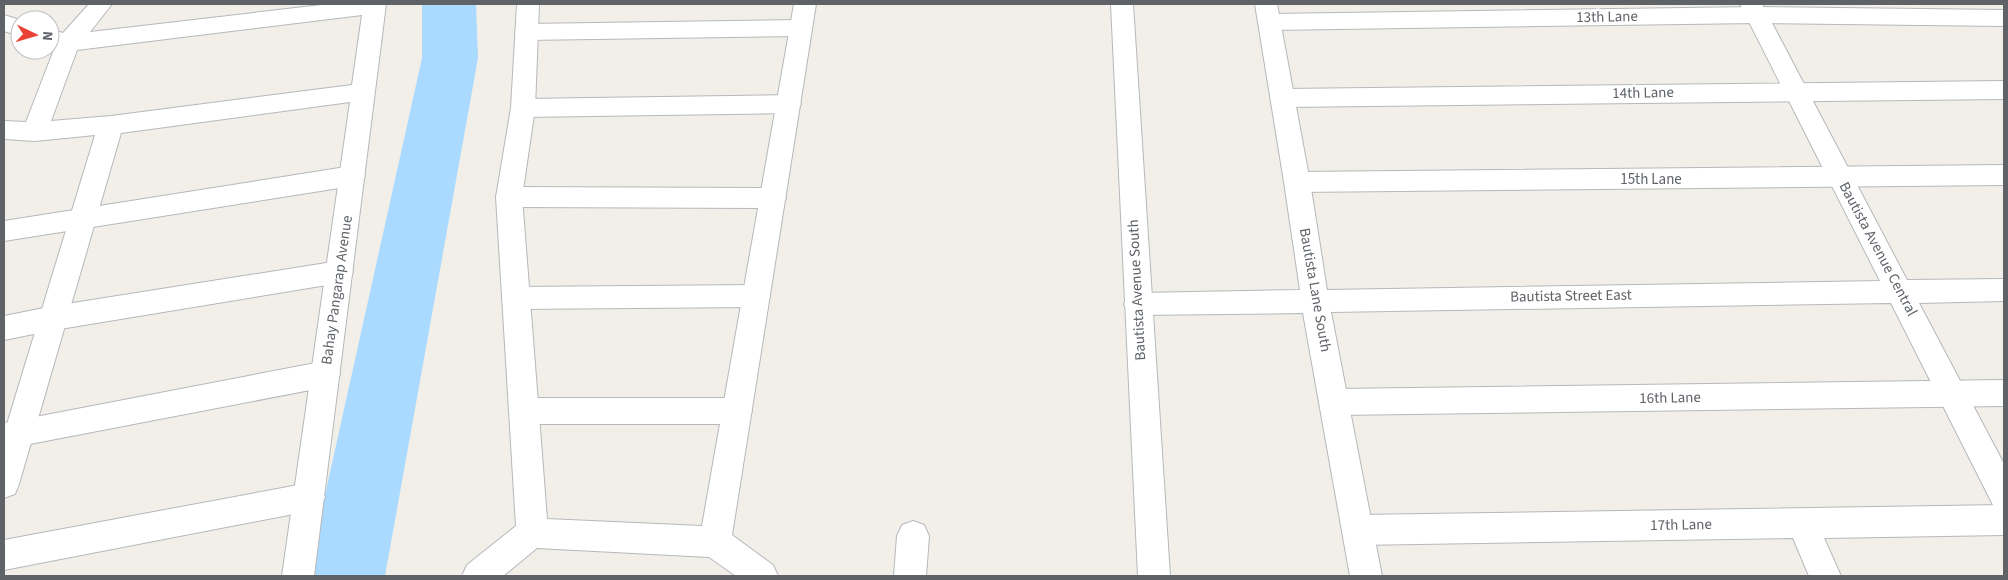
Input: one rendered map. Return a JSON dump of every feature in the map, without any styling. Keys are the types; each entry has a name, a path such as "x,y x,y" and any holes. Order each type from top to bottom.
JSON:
{"street":[{"path":"60,39 101,4"},
{"path":"528,4 523,108 509,197 532,533"},
{"name":"Bautista Avenue South","path":"1122,4 1154,576"},
{"path":"60,40 375,5"},
{"name":"Bahay Pangarap Avenue","path":"298,576 375,5"},
{"name":"13th Lane","path":"1268,13 1754,10 2004,18"},
{"name":"Bautista Avenue Central","path":"1754,10 2004,495"},
{"name":"Bautista Lane South","path":"1268,13 1315,301 1366,576"},
{"path":"526,32 803,16 715,542"},
{"path":"35,132 54,60"},
{"name":"14th Lane","path":"1283,98 2004,90"},
{"path":"4,130 35,132 111,125 364,92"},
{"path":"523,108 789,104"},
{"path":"4,484 11,434 54,318 111,125"},
{"name":"15th Lane","path":"1297,182 1840,178 2004,174"},
{"path":"4,232 352,176"},
{"path":"509,197 773,198"},
{"path":"4,328 54,318 339,272"},
{"name":"Bautista Street East","path":"1138,304 2004,290"},
{"path":"516,298 756,296"},
{"path":"11,434 326,374"},
{"name":"16th Lane","path":"1335,402 1952,393 2004,394"},
{"path":"525,411 737,411"},
{"path":"4,555 309,497"},
{"name":"17th Lane","path":"1358,530 2004,520"},
{"path":"1802,523 1824,576"},
{"path":"478,576 532,533 715,542 762,576"},
{"path":"910,576 912,536"}],"waterway":[{"path":"346,576 450,58 449,4"}]}
